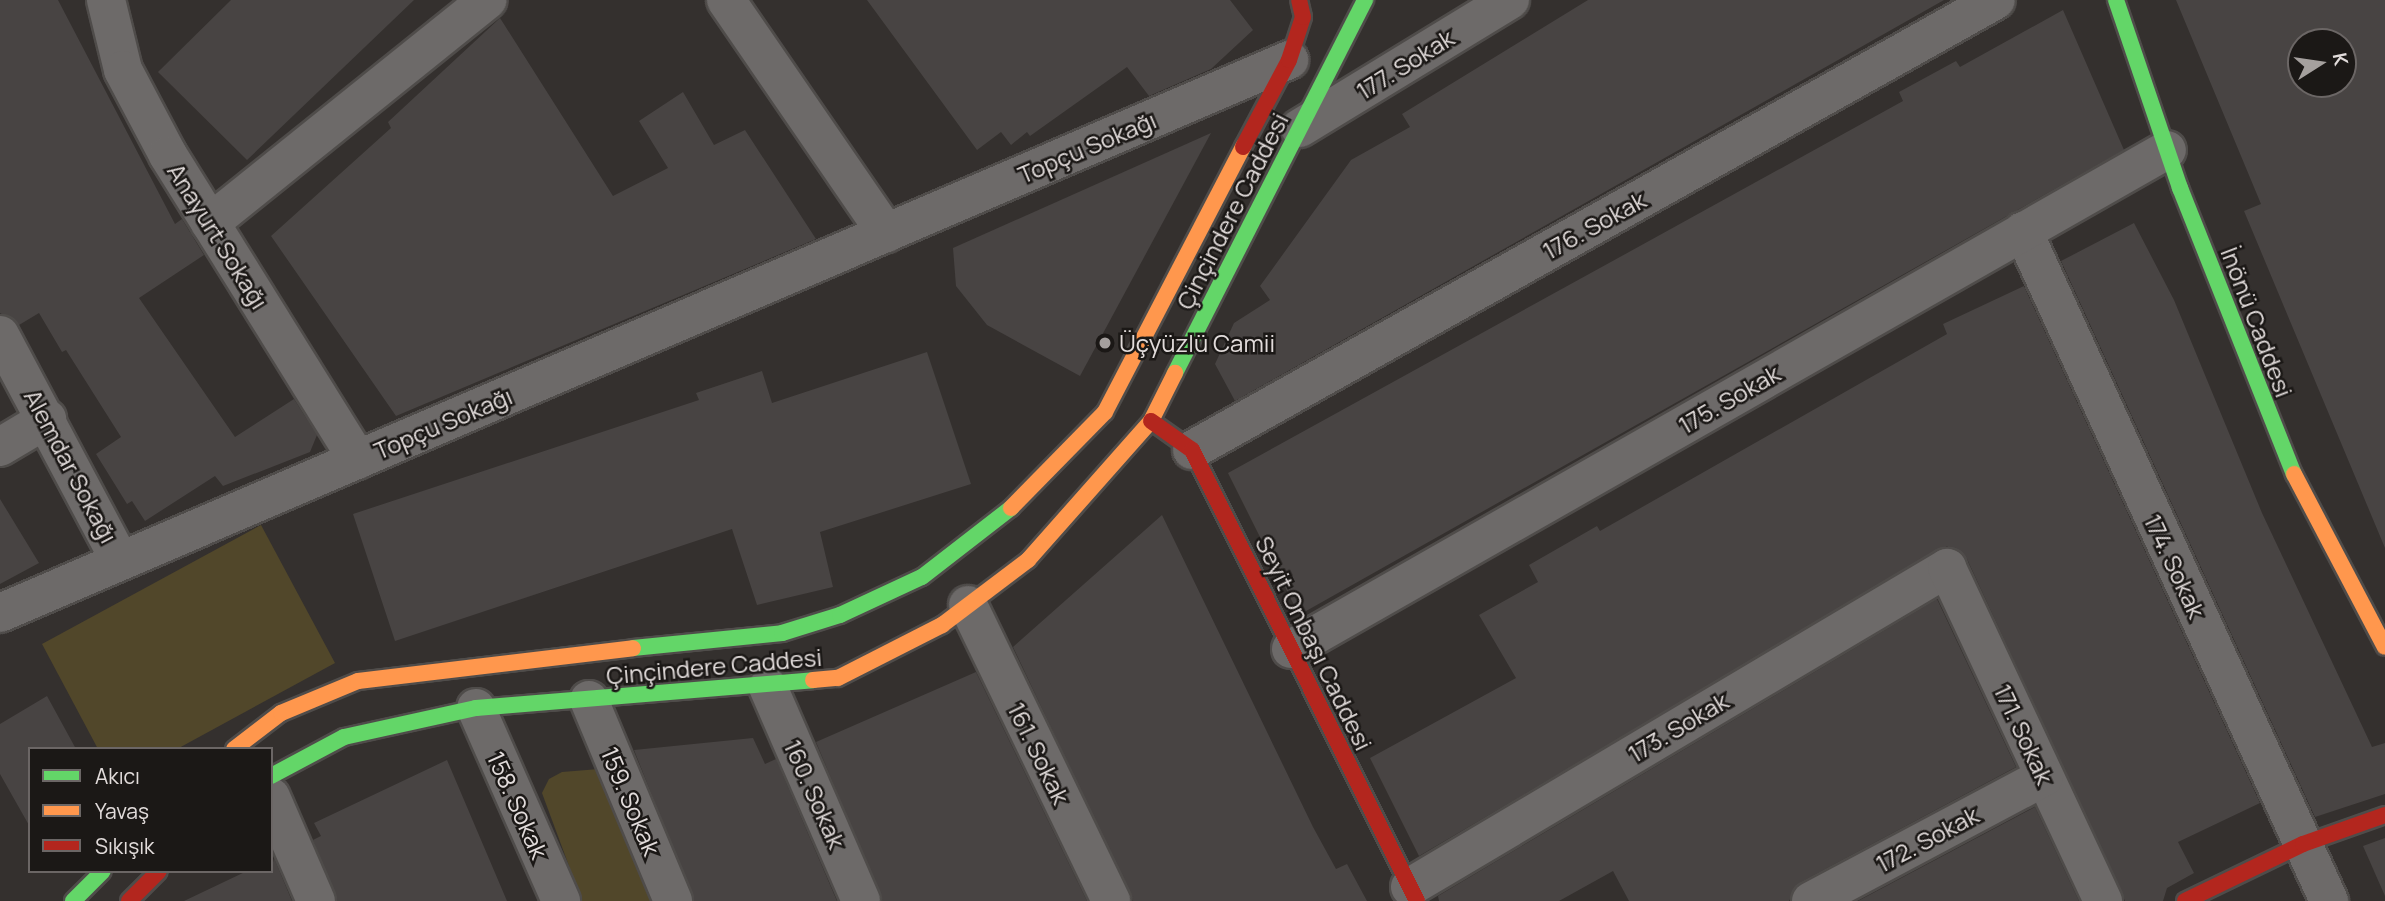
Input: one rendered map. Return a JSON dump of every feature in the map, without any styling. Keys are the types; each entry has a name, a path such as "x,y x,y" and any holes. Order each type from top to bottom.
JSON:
{"main road":[{"name":"Çinçindere Caddesi","path":"237,747 281,713 358,681 454,666 782,633 841,615 922,577 994,525 1105,412 1289,60 1303,17 1299,0"},
{"name":"Çinçindere Caddesi","path":"273,775 344,737 476,708 768,687 838,678 942,625 1028,560 1151,421 1365,0"},
{"name":"İnönü Caddesi","path":"2116,0 2167,150 2284,455 2385,648"},
{"name":"Seyit Onbaşı Caddesi","path":"1151,421 1192,450 1413,894"},
{"path":"2185,901 2302,844 2385,815"},
{"path":"73,901 101,873"},
{"path":"128,901 157,873"}],"street":[{"name":"Anayurt Sokağı","path":"106,0 123,70 210,223 358,460"},
{"path":"210,223 488,0"},
{"path":"726,0 886,233"},
{"name":"177. Sokak","path":"1300,128 1510,0"},
{"name":"176. Sokak","path":"1192,450 1996,0"},
{"name":"Topçu Sokağı","path":"0,613 1289,60"},
{"name":"175. Sokak","path":"1291,649 2167,150"},
{"name":"174. Sokak","path":"2023,231 2329,901"},
{"name":"Alemdar Sokağı","path":"0,335 47,419 120,561"},
{"path":"0,447 47,419"},
{"name":"171. Sokak","path":"1947,568 2103,901"},
{"name":"173. Sokak","path":"1413,894 1947,568"},
{"name":"161. Sokak","path":"968,605 1111,901"},
{"name":"160. Sokak","path":"768,687 861,901"},
{"name":"159. Sokak","path":"589,700 673,901"},
{"name":"158. Sokak","path":"476,708 561,901"},
{"name":"172. Sokak","path":"1811,901 2044,777"},
{"path":"273,802 316,901"}],"shaded area":[{"path":"261,525 335,663 181,747 97,747 42,644"},
{"path":"599,769 665,901 582,901 542,793 549,779 562,772"}],"building":[{"path":"0,0 58,0 175,224 182,219 204,255 139,298 235,437 294,399 317,435 310,452 223,486 215,476 145,521 132,501 127,504 96,454 121,437 66,350 62,352 39,313 19,325 0,313"},
{"path":"231,0 414,0 247,160 158,72"},
{"path":"867,0 1230,0 1253,30 1211,69 1149,96 1127,67 1030,136 1027,132 1011,145 1001,132 977,150"},
{"path":"1588,0 1944,0 1235,401 1215,364 1234,323 1270,300 1260,286 1351,160 1410,127 1402,114"},
{"path":"2176,0 2385,0 2385,548 2244,211 2261,204"},
{"path":"2063,10 2124,150 1299,615 1228,473 1903,101 1899,92 1956,61 1960,67"},
{"path":"500,18 613,196 668,168 639,121 683,92 714,145 745,130 816,239 396,416 271,236 391,128 388,122"},
{"path":"1211,133 1080,376 987,325 956,286 953,248"},
{"path":"2134,223 2174,300 2262,513 2372,747 2385,743 2385,794 2315,817 2061,261"},
{"path":"2024,286 2260,803 2178,842 2194,873 2167,888 2163,901 2125,901 1967,559 1947,546 1419,856 1370,758 1516,678 1479,615 1538,582 1529,565 1597,526 1600,531 1947,334 1943,324"},
{"path":"927,352 971,484 820,532 833,587 757,605 732,529 395,641 353,514 699,400 696,393 762,371 772,403"},
{"path":"0,499 39,563 0,584"},
{"path":"1162,515 1313,827 1336,869 1347,864 1367,901 1133,901 1013,647"},
{"path":"1937,599 2016,767 1801,882 1789,901 1629,901 1613,871 1559,901 1439,901 1438,896"},
{"path":"976,672 1087,901 882,901 816,742"},
{"path":"47,696 75,747 28,747 28,823 0,774 0,724"},
{"path":"753,738 765,764 776,759 837,901 694,901 634,750"},
{"path":"447,760 507,901 337,901 313,840 321,836 314,823"},
{"path":"2035,807 2079,901 1858,901"},
{"path":"2385,838 2385,896 2363,846"},
{"path":"274,858 292,901 184,901 243,873 273,873"}],"traffic: fast":[{"path":"1175,373 1365,0"},
{"path":"2116,0 2180,188 2294,474"},
{"path":"633,648 782,633 840,615 922,577 1011,508"},
{"path":"273,775 344,737 476,708 813,680"},
{"path":"73,901 101,873"}],"traffic: slow":[{"path":"1011,508 1105,412 1243,147"},
{"path":"813,680 838,678 942,625 1028,560 1151,421 1175,373"},
{"path":"2294,474 2385,647"},
{"path":"237,747 281,713 358,681 633,648"}],"traffic: jam":[{"path":"1243,147 1289,60 1303,17 1299,0"},
{"path":"1151,421 1192,450 1417,901"},
{"path":"2185,901 2303,844 2385,815"},
{"path":"129,901 157,873"}],"place":[{"name":"Üçyüzlü Camii","path":"1105,343"}]}
